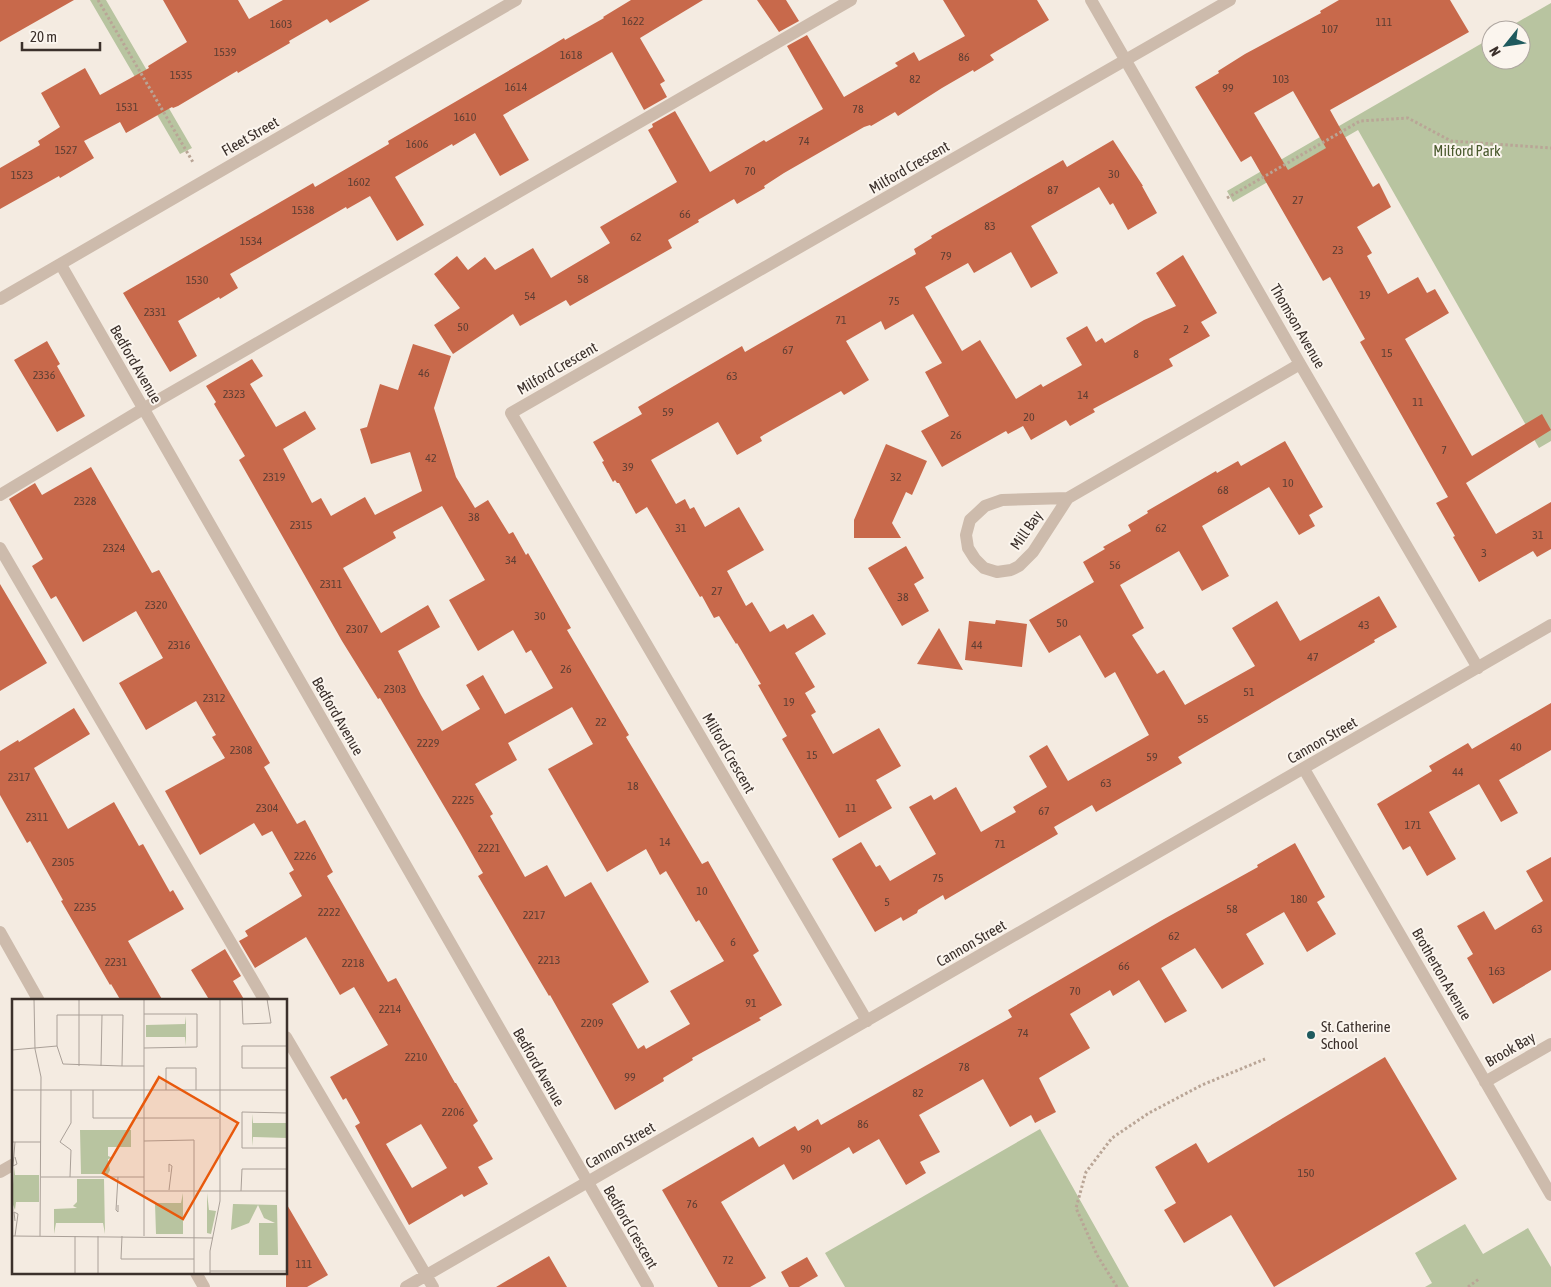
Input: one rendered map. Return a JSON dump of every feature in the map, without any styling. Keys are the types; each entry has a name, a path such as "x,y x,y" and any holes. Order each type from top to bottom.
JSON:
{"street":[{"name":"Fleet Street","path":"0,299 516,0"},
{"path":"0,495 143,409 851,0"},
{"name":"Thomson Avenue","path":"1092,0 1300,364 1478,668"},
{"name":"Milford Crescent","path":"868,1022 511,413 1230,0"},
{"name":"Bedford Avenue","path":"61,265 587,1182"},
{"name":"Mill Bay","path":"1068,498 1002,500 985,506 970,520 966,535 968,548 984,568 997,572 1011,570 1019,566 1033,552 1068,498 1300,364"},
{"path":"0,548 264,999"},
{"name":"Cannon Street","path":"406,1287 429,1281 587,1182 868,1022 1551,625"},
{"name":"Brotherton Avenue","path":"1304,769 1551,1195"},
{"path":"0,932 38,999"},
{"path":"288,1040 429,1281"},
{"name":"Brook Bay","path":"1486,1082 1551,1044"},
{"path":"0,1172 12,1165"},
{"name":"Bedford Crescent","path":"587,1182 648,1287"},
{"path":"197,1274 204,1287"}],"path":[{"path":"98,0 204,182"},
{"path":"1211,207 1360,121 1408,118 1451,141 1551,148"},
{"path":"1117,1287 1097,1255 1076,1208 1086,1172 1112,1138 1149,1113 1202,1085 1265,1059"},
{"path":"1468,1287 1479,1279"}],"green space":[{"path":"90,0 106,0 192,148 180,154"},
{"name":"Milford Park","path":"1551,3 1551,441 1539,448 1358,130 1233,202 1227,191 1481,44 1481,70 1531,70 1531,20 1521,20"},
{"path":"1040,1129 1129,1287 845,1287 825,1253"},
{"path":"1465,1224 1483,1254 1528,1228 1551,1267 1551,1287 1425,1287 1432,1283 1415,1253"}],"building":[{"path":"0,0 74,0 0,42"},
{"path":"163,0 238,0 249,19 283,0 370,0 330,23 327,19 238,73 237,71 178,106 172,107 126,133 120,122 84,141 94,158 0,209 0,168 40,145 38,141 60,127 41,93 85,68 100,95 149,68 148,66 187,42"},
{"path":"631,0 703,0 640,38 665,81 660,84 667,97 644,110 612,52 503,115 529,160 500,176 475,133 395,177 424,225 397,241 370,196 347,209 346,207 230,274 238,288 178,321 197,356 170,372 123,293 313,183 315,187 389,144 388,141 564,38 565,40 604,18"},
{"path":"757,0 786,0 799,21 779,32"},
{"path":"943,0 1037,0 1049,20 990,55 994,60 942,88 898,116 895,112 871,126 864,127 784,173 764,186 765,188 737,204 734,199 698,220 699,222 668,240 672,248 570,306 566,300 520,326 513,314 453,354 434,325 460,308 434,274 457,256 468,270 485,257 495,270 533,248 551,278 610,243 600,227 677,182 648,130 653,127 652,124 675,111 710,172 764,140 766,142 823,109 787,46 807,35 844,97 898,66 895,63 914,52 919,61 965,36"},
{"path":"1339,0 1450,0 1469,32 1330,110 1373,187 1379,183 1391,207 1357,227 1372,253 1367,256 1388,294 1418,277 1427,293 1435,289 1449,313 1405,339 1472,456 1542,414 1551,430 1466,483 1496,534 1551,502 1551,549 1537,557 1533,551 1479,582 1436,503 1448,497 1360,342 1365,339 1330,277 1323,281 1251,156 1241,162 1195,87 1219,73 1218,71 1245,54 1321,13 1320,11","holes":["1293,91 1326,148 1288,170 1254,113"]},
{"path":"1113,140 1143,186 1157,213 1128,230 1113,203 1110,205 1099,187 1031,226 1058,273 1031,288 1011,252 974,273 968,263 925,287 962,351 980,340 1016,399 1041,384 1043,387 1082,365 1066,338 1087,326 1096,342 1102,338 1105,343 1144,320 1176,306 1156,273 1183,255 1217,313 1201,322 1210,336 1169,359 1173,366 1093,409 1095,412 1070,426 1066,420 1031,440 1023,426 1008,434 1006,431 942,467 921,431 949,416 925,372 942,363 913,314 885,330 881,321 846,341 869,380 844,395 841,391 760,437 762,441 737,455 718,422 651,460 676,504 685,499 690,509 694,507 705,527 739,507 764,550 727,571 746,606 752,602 770,632 784,624 787,629 813,614 826,634 795,653 815,687 805,693 816,712 811,715 833,754 879,728 901,766 876,780 892,808 839,838 782,739 787,736 758,685 761,684 737,643 719,616 714,618 702,596 700,597 647,507 636,514 619,483 615,480 613,482 593,442 642,414 638,407 742,346 745,352 916,254 914,249 932,238 931,236 1063,160 1067,167"},
{"path":"47,341 60,364 57,366 85,416 57,432 14,360"},
{"path":"413,344 451,356 434,408 456,477 475,508 488,500 509,534 513,532 526,555 528,553 571,628 567,630 629,735 626,737 702,864 708,861 759,951 753,955 782,1005 759,1018 761,1020 692,1058 693,1060 663,1078 664,1081 615,1110 550,995 478,876 483,873 460,833 380,698 378,699 342,641 239,460 245,456 214,404 216,402 206,386 252,359 263,376 250,384 276,427 305,411 316,429 283,449 312,503 321,498 331,516 365,497 375,515 422,491 410,452 371,464 360,429 367,427 380,384 398,390","holes":["442,506 485,580 449,600 478,651 513,630 526,653 531,650 553,688 505,714 483,675 466,685 480,709 442,731 398,651 440,627 428,605 381,633 343,568 396,538 393,532","572,707 593,744 548,769 607,872 646,849 660,875 666,871 696,922 699,920 724,961 670,991 690,1024 646,1049 644,1045 638,1049 612,1004 649,982 591,882 565,897 547,865 525,877 490,816 493,814 475,784 517,760 508,743"]},
{"path":"1285,441 1323,507 1309,515 1315,526 1299,535 1269,487 1202,526 1229,576 1202,591 1179,551 1120,585 1144,628 1132,635 1157,674 1164,670 1185,705 1255,666 1232,628 1277,601 1300,641 1379,596 1397,627 1374,640 1375,642 1178,757 1182,763 1096,812 1092,805 1054,827 1058,834 945,900 943,895 903,921 901,917 875,932 832,859 861,842 876,867 880,865 890,881 936,854 909,807 931,795 934,800 956,787 981,832 1016,812 1013,807 1047,787 1029,756 1047,745 1068,781 1149,735 1115,672 1105,678 1080,635 1049,653 1029,620 1094,582 1083,562 1105,549 1103,547 1131,531 1128,525 1148,513 1147,511 1216,471 1217,473 1238,461 1241,466"},
{"path":"886,444 927,461 912,495 906,492 892,523 901,538 854,538 854,520"},
{"path":"91,467 152,573 159,570 270,763 264,767 297,824 305,820 333,872 327,876 388,982 396,978 478,1121 473,1125 493,1159 478,1167 488,1184 464,1197 462,1194 409,1225 355,1126 360,1123 346,1098 343,1100 330,1077 388,1045 354,987 340,995 306,937 255,968 239,941 248,936 245,931 302,896 289,873 294,870 272,831 262,836 254,823 200,855 165,791 225,758 212,737 216,735 196,701 146,730 119,683 163,658 136,611 83,642 56,596 51,599 32,566 43,559 9,499 35,483 42,495","holes":["421,1124 447,1168 412,1188 386,1144"]},
{"path":"906,546 924,578 914,584 929,611 902,626 868,568"},
{"path":"0,584 47,663 0,691"},
{"path":"996,620 1027,624 1022,667 965,660 969,621 995,624"},
{"path":"939,628 963,670 917,664"},
{"path":"1551,703 1551,750 1499,780 1518,813 1501,822 1479,784 1429,812 1456,859 1427,876 1410,846 1403,850 1377,804 1432,771 1429,766 1468,743 1472,749"},
{"path":"74,708 90,734 34,768 68,829 114,802 139,846 143,844 170,892 173,890 184,909 128,941 162,999 120,999 61,901 63,900 30,841 27,843 0,795 0,751 18,740 19,742"},
{"path":"1295,843 1325,897 1317,902 1336,934 1307,952 1284,912 1246,934 1264,964 1222,989 1195,948 1161,968 1187,1011 1165,1023 1139,980 1113,996 1110,990 1070,1014 1090,1048 1039,1078 1056,1112 1035,1123 1031,1115 1010,1127 983,1079 919,1115 940,1152 920,1162 926,1173 906,1185 879,1139 853,1154 849,1147 793,1180 784,1164 721,1202 766,1278 750,1287 718,1287 662,1190 753,1137 759,1147 795,1126 798,1131 818,1119 821,1125 1012,1017 1008,1010 1164,919 1258,867 1257,865"},
{"path":"1551,857 1551,970 1493,1004 1467,958 1473,954 1457,926 1484,911 1495,930 1543,901 1526,871"},
{"path":"225,949 241,976 233,981 244,999 209,999 191,970"},
{"name":"St. Catherine School","path":"1385,1057 1457,1179 1274,1287 1231,1215 1184,1243 1164,1210 1176,1203 1155,1167 1196,1143 1208,1163"},
{"path":"288,1206 328,1275 307,1287 286,1287 286,1274 288,1274"},
{"path":"549,1256 567,1287 496,1287"},
{"path":"807,1257 818,1276 799,1287 789,1287 781,1272"}],"place":[{"name":"St. Catherine School","path":"1311,1035"}]}
